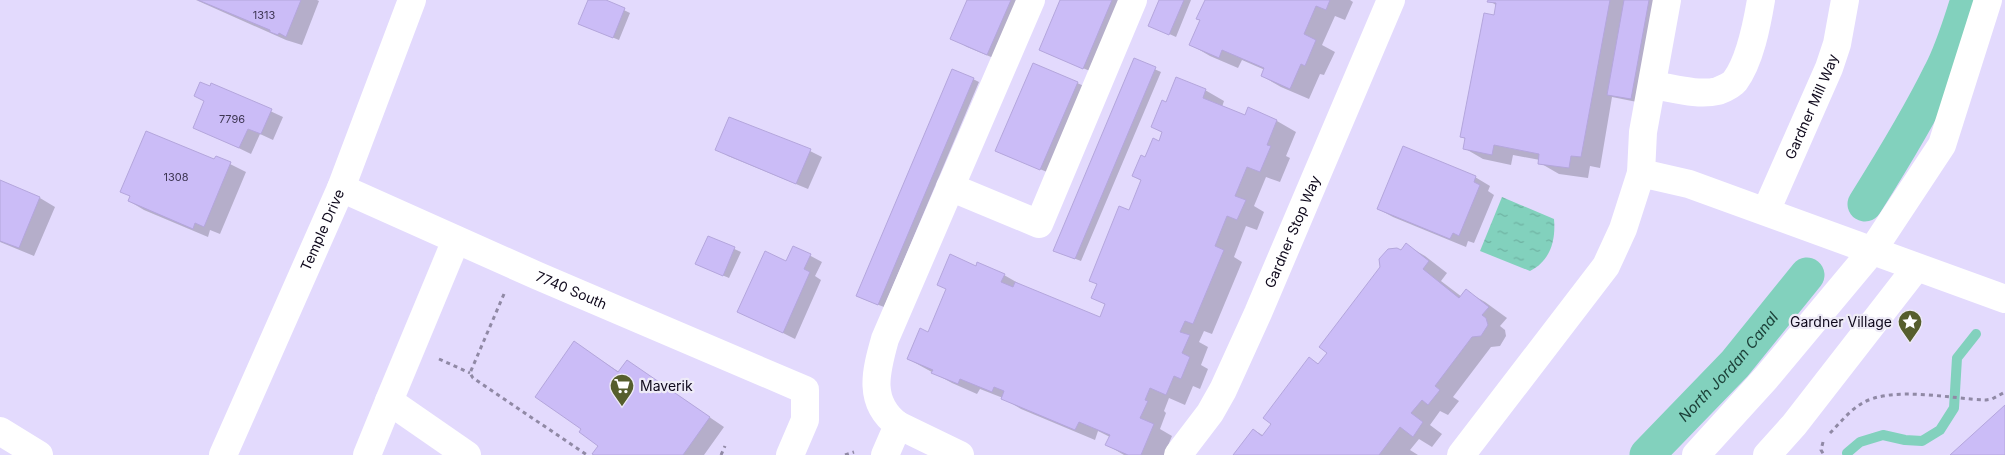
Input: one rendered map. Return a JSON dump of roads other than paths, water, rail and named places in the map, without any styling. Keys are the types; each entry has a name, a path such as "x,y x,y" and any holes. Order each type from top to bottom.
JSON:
{"street":[{"name":"Temple Drive","path":"223,455 340,188 412,0"},
{"path":"960,455 889,419 882,409 876,384 879,359 885,339 1031,0"},
{"path":"950,187 1039,224 1133,0"},
{"name":"Gardner Stop Way","path":"1178,455 1210,413 1223,390 1258,313 1390,0"},
{"path":"1461,455 1591,289 1606,266 1623,229 1641,173 1643,132 1667,0"},
{"path":"1652,85 1697,92 1718,90 1734,83 1744,63 1757,26 1762,0"},
{"name":"Gardner Mill Way","path":"1766,211 1829,68 1837,44 1846,0"},
{"path":"1696,455 1766,378 1872,251 1942,145 1988,0"},
{"path":"1641,173 1689,184 2005,299"},
{"name":"7740 South","path":"340,188 805,390 805,420 790,455"},
{"path":"367,455 456,240"},
{"path":"1767,455 1794,426 1916,268"},
{"path":"389,401 458,452"},
{"path":"886,455 898,425"},
{"path":"0,432 39,455"}],"water":[{"path":"1502,197 1554,219 1554,235 1550,250 1542,262 1530,271 1480,251"}],"waterway":[{"name":"North Jordan Canal","path":"1865,204 1933,89 1949,54 1968,0"},
{"name":"North Jordan Canal","path":"1647,455 1735,364 1807,275"},
{"path":"1847,453 1860,442 1883,435 1905,440 1922,441 1940,430 1954,408 1957,358 1976,334"}],"place":[{"name":"Gardner Village","path":"1910,343"},
{"name":"Maverik","path":"622,407"}]}
